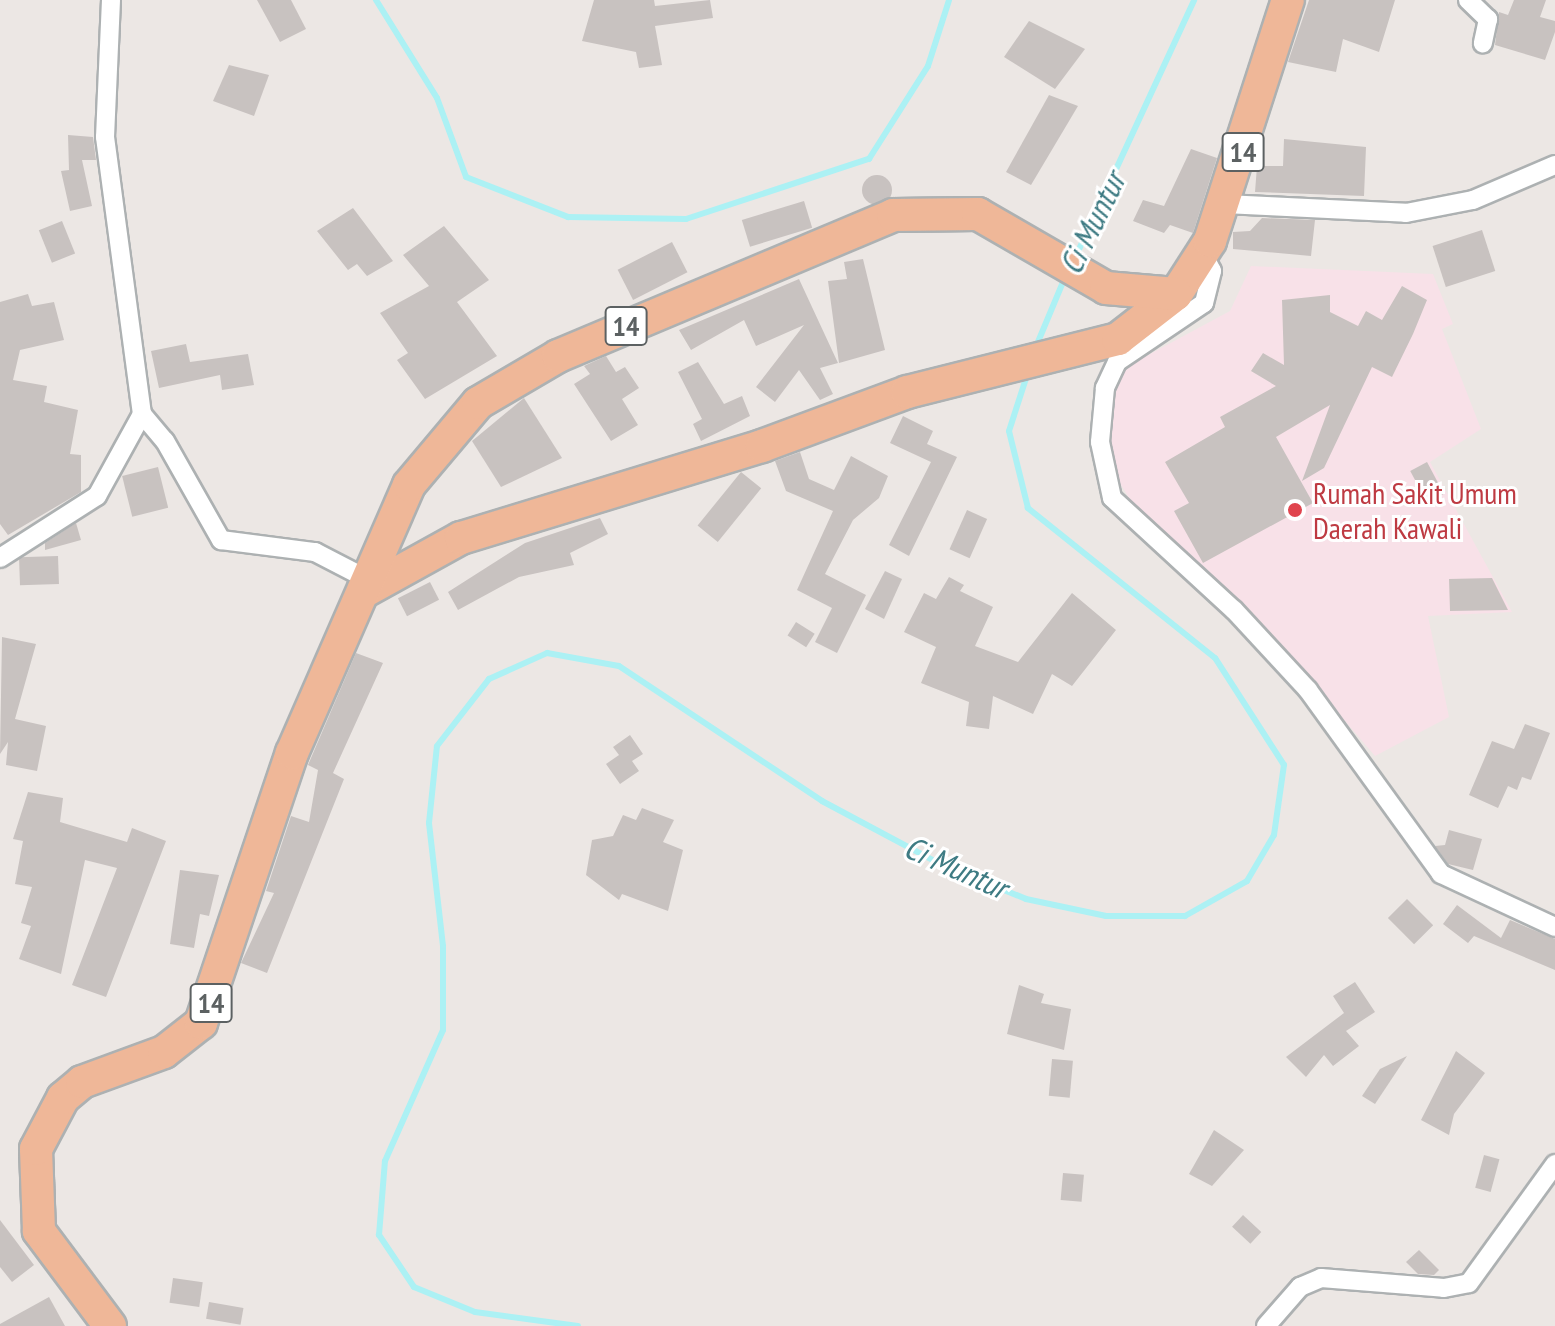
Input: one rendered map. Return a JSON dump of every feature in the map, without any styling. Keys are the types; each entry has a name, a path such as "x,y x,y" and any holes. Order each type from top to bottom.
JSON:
{"highway":[{"name":"14","path":"367,586 461,538 762,446 907,392 1088,352 1118,339 1176,294 1203,254 1225,204 1288,0"},
{"name":"14","path":"110,1326 39,1231 36,1149 63,1098 82,1082 164,1052 201,1023 292,753 409,485 478,403 558,356 847,230 922,213 962,211 991,219 1088,280 1176,294"}],"street":[{"path":"111,0 105,137 142,414 221,540 315,552 367,586"},
{"path":"1468,0 1488,19 1483,43"},
{"path":"1225,204 1406,213 1473,200 1555,165"},
{"path":"1203,254 1212,271 1204,303 1117,362 1105,388 1100,442 1112,498 1234,610 1308,690 1441,874 1555,927"},
{"path":"0,558 97,496 142,414"},
{"path":"1266,1326 1300,1287 1321,1278 1444,1288 1469,1283 1555,1164"}],"shaded area":[{"name":"Rumah Sakit Umum Daerah Kawali","path":"1251,266 1433,274 1453,324 1442,329 1481,429 1430,462 1512,612 1428,616 1449,717 1375,756 1263,625 1143,520 1111,469 1111,403 1126,367 1230,311"}],"building":[{"path":"257,0 291,0 306,29 280,42"},
{"path":"594,0 654,0 655,6 710,0 713,18 655,26 662,65 639,68 636,52 582,41"},
{"path":"1309,0 1395,0 1379,52 1343,39 1336,72 1288,62"},
{"path":"1514,0 1546,0 1540,17 1555,21 1555,32 1545,60 1495,45 1499,12 1508,15"},
{"path":"1029,21 1085,49 1055,89 1004,57"},
{"path":"229,65 269,75 254,116 213,101"},
{"path":"1049,95 1078,106 1031,185 1006,172"},
{"path":"68,135 93,137 96,160 82,160 92,206 70,211 61,171 69,170"},
{"path":"1284,139 1366,147 1364,196 1255,192 1257,166 1283,166"},
{"path":"1191,149 1217,158 1193,233 1170,225 1164,233 1133,221 1143,200 1164,206"},
{"path":"877,175 887,180 892,190 887,200 877,205 867,200 862,190 867,180"},
{"path":"804,201 812,228 750,247 742,220"},
{"path":"353,208 393,261 367,276 357,264 348,270 317,231"},
{"path":"1262,218 1315,220 1311,256 1233,249 1233,232 1250,231"},
{"path":"62,221 75,253 52,263 39,230"},
{"path":"444,226 489,280 457,302 497,356 425,399 397,360 408,353 380,313 429,286 403,255"},
{"path":"1482,230 1495,271 1446,287 1433,246"},
{"path":"672,242 687,272 633,300 618,270"},
{"path":"863,259 885,350 839,363 828,281 847,279 844,262"},
{"path":"799,279 838,363 820,368 833,394 820,400 799,370 775,402 756,387 804,325 756,346 744,320 691,350 679,330"},
{"path":"1402,286 1427,300 1413,334 1392,377 1372,367 1324,468 1302,481 1330,405 1276,437 1313,503 1203,563 1174,511 1189,503 1165,462 1225,427 1220,417 1276,386 1251,371 1263,353 1284,365 1282,300 1330,295 1330,312 1358,326 1366,311 1382,320"},
{"path":"28,294 32,306 54,302 64,340 20,350 13,380 47,386 44,402 78,410 70,454 81,455 81,492 8,535 0,524 0,302"},
{"path":"186,344 190,362 248,354 254,385 222,390 220,375 159,388 151,351"},
{"path":"606,356 616,372 625,367 639,388 622,399 638,425 611,441 574,384 590,374 584,366"},
{"path":"698,362 724,404 742,396 750,416 701,441 693,424 702,419 678,372"},
{"path":"524,398 562,458 501,487 472,441"},
{"path":"903,416 933,431 927,444 957,457 909,556 889,545 931,462 890,443"},
{"path":"800,452 809,479 834,490 851,456 888,476 879,498 853,520 825,574 866,595 837,653 815,642 832,608 797,590 833,511 786,491 775,461"},
{"path":"1427,462 1444,494 1427,503 1410,471"},
{"path":"158,467 168,508 132,517 122,476"},
{"path":"741,472 761,488 718,542 698,526"},
{"path":"967,510 987,519 970,558 950,549"},
{"path":"600,518 608,534 570,553 574,565 519,577 458,610 448,592 525,543"},
{"path":"76,523 81,540 45,550 45,543"},
{"path":"58,556 59,584 20,585 19,557"},
{"path":"885,571 902,579 884,619 865,609"},
{"path":"949,577 964,585 960,591 993,607 975,646 1018,662 1072,593 1116,630 1072,686 1052,674 1033,714 993,696 989,729 966,726 969,702 921,683 936,647 904,632 924,593 936,599"},
{"path":"1492,578 1508,610 1450,611 1449,579"},
{"path":"430,582 439,600 407,616 398,598"},
{"path":"796,622 815,634 806,647 788,636"},
{"path":"2,637 36,644 15,719 46,726 37,771 6,765 8,742 0,754"},
{"path":"356,653 383,663 333,773 344,779 267,973 241,963 274,893 266,891 291,816 309,822 318,770 308,765"},
{"path":"1525,724 1550,733 1531,780 1522,777 1517,790 1508,786 1498,808 1469,795 1492,741 1514,749"},
{"path":"630,735 643,754 632,761 639,771 620,784 606,764 619,755 613,747"},
{"path":"28,792 63,798 60,822 127,842 132,828 166,841 106,997 72,985 117,868 85,860 61,974 19,959 31,926 21,923 32,887 15,884 23,841 13,839"},
{"path":"642,808 674,820 663,842 683,850 668,911 622,894 619,900 586,875 592,840 613,836 623,815 636,820"},
{"path":"1449,830 1482,839 1473,870 1448,864 1435,846 1445,845"},
{"path":"180,870 219,875 209,916 200,914 194,948 170,944"},
{"path":"1407,899 1433,925 1414,944 1388,918"},
{"path":"1457,905 1501,938 1510,920 1555,939 1555,970 1474,936 1468,943 1443,924"},
{"path":"1355,982 1375,1012 1346,1031 1359,1046 1333,1066 1324,1055 1306,1077 1286,1057 1344,1013 1333,996"},
{"path":"1019,985 1044,994 1041,1003 1071,1009 1064,1050 1007,1034"},
{"path":"1456,1051 1485,1073 1454,1114 1449,1135 1421,1120"},
{"path":"1407,1056 1375,1104 1362,1096 1380,1069"},
{"path":"1052,1059 1073,1061 1070,1098 1049,1096"},
{"path":"1214,1130 1244,1150 1212,1186 1189,1174"},
{"path":"1484,1155 1499,1159 1491,1192 1475,1188"},
{"path":"1063,1173 1084,1175 1082,1202 1061,1200"},
{"path":"1243,1215 1261,1232 1250,1244 1232,1227"},
{"path":"0,1220 34,1265 12,1282 0,1267"},
{"path":"1419,1250 1439,1270 1434,1275 1418,1274 1406,1262"},
{"path":"173,1278 203,1282 199,1307 170,1303"},
{"path":"49,1297 65,1326 0,1326 0,1324"},
{"path":"209,1302 243,1308 241,1325 206,1319"}],"waterway":[{"name":"Ci Muntur","path":"376,0 437,98 466,177 568,217 686,219 869,159 928,66 949,0"},
{"name":"Ci Muntur","path":"1075,258 1194,0"},
{"name":"Ci Muntur","path":"1035,349 1066,275"},
{"name":"Ci Muntur","path":"578,1326 475,1312 414,1287 379,1235 385,1161 443,1030 443,946 429,823 437,746 489,679 547,653 619,666 822,801 938,863 1026,899 1106,916 1185,916 1247,881 1274,835 1284,765 1215,658 1028,508 1009,431 1028,372"}],"place":[{"name":"Rumah Sakit Umum Daerah Kawali","path":"1295,510"}]}
